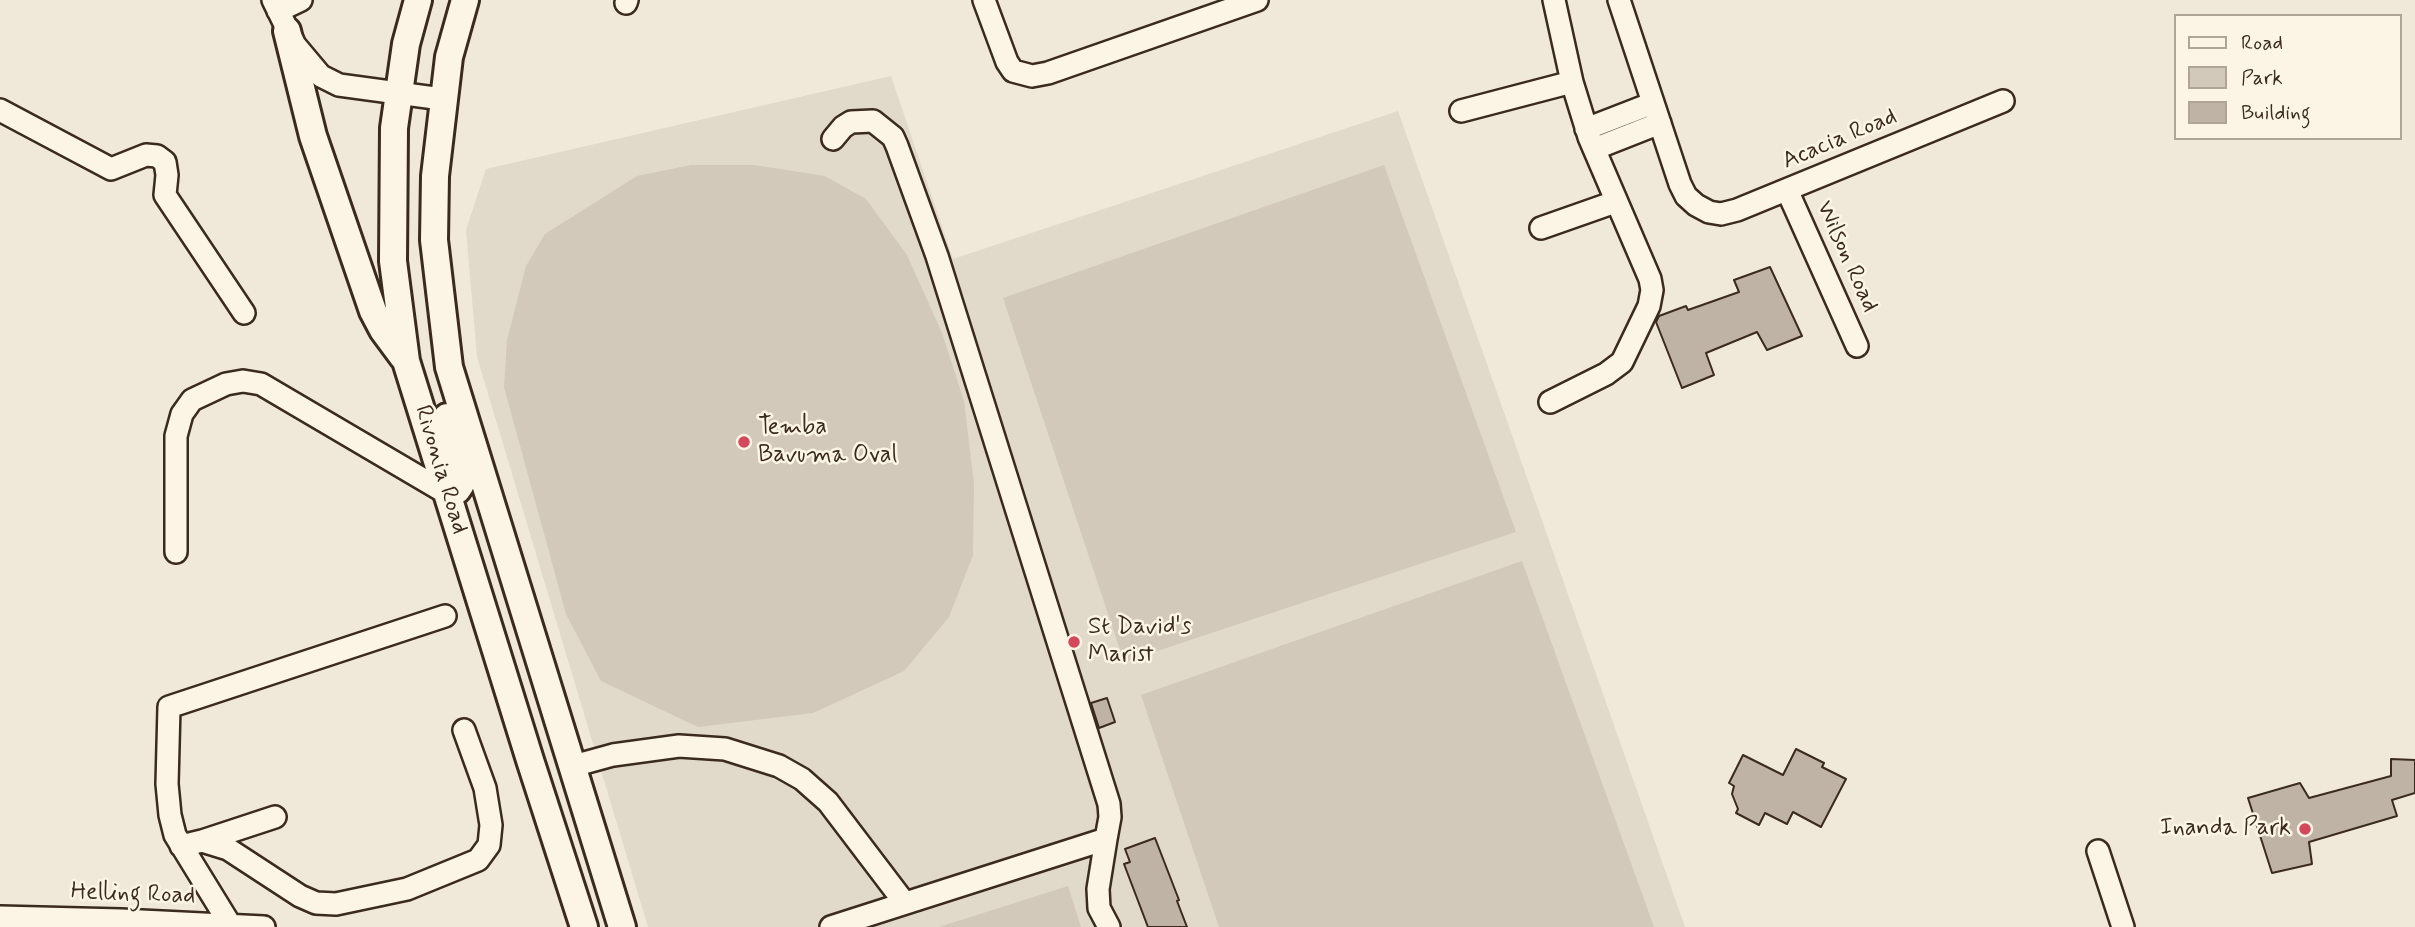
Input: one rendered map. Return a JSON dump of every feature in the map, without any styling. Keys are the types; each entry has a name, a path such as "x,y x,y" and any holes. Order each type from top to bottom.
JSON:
{"main road":[{"name":"Rivonia Road","path":"418,0 406,44 394,128 393,261 406,361 584,927"},
{"name":"Rivonia Road","path":"465,0 449,57 435,176 434,240 449,367 622,927"},
{"path":"279,14 313,136 373,312 406,361"},
{"path":"434,240 427,270 426,319 434,368 462,476 457,490 448,494"}],"street":[{"path":"301,0 279,14 305,60 321,76 340,85 443,99"},
{"path":"984,0 1001,48 1013,71 1032,76 1048,73 1257,0"},
{"path":"1550,402 1606,374 1622,362 1649,306 1652,290 1650,279 1590,139 1572,82 1555,0"},
{"path":"1619,0 1657,113"},
{"path":"1461,111 1572,82"},
{"name":"Acacia Road","path":"1657,113 1686,196 1709,212 1721,214 1787,190 2003,101"},
{"path":"0,110 111,169 146,155 157,156 165,162 165,194 244,313"},
{"path":"1590,139 1657,113"},
{"path":"1590,139 1614,141 1657,113"},
{"path":"833,139 843,127 852,122 873,121 893,137 941,269 1109,804 1110,817 1098,889 1099,908 1108,927"},
{"name":"Wilson Road","path":"1787,190 1857,346"},
{"path":"1541,229 1615,202"},
{"path":"177,552 177,436 181,414 192,400 226,384 243,381 261,384 448,494"},
{"path":"231,926 192,844 170,815 167,785 169,707 445,616"},
{"path":"192,844 228,849 300,896 316,903 336,904 407,889 478,860 489,845 491,825 485,788 464,730"},
{"path":"573,766 613,754 679,746 725,749 779,766 802,779 828,802 904,902"},
{"path":"192,844 275,817"},
{"path":"831,927 1106,839"},
{"path":"2098,852 2123,927"},
{"name":"Helling Road","path":"0,917 264,927"}],"shaded area":[{"name":"St David's Marist","path":"891,76 953,259 1398,111 1685,927 648,927 477,357 466,230 486,169"}],"green space":[{"name":"Temba Bavuma Oval","path":"691,165 754,165 825,176 866,199 907,255 942,333 964,401 974,484 973,555 949,617 904,671 813,713 698,727 601,681 566,614 504,387 507,340 526,266 545,234 637,176"},
{"path":"1384,165 1516,532 1124,662 1003,298"},
{"path":"1522,561 1654,927 1219,927 1141,695"},
{"path":"1068,886 1081,927 939,927"}],"building":[{"path":"1770,267 1802,336 1767,350 1757,332 1706,353 1714,375 1682,388 1656,322 1659,316 1686,306 1688,310 1739,292 1734,280"},
{"path":"1107,698 1115,722 1099,728 1091,703"},
{"path":"1796,749 1824,763 1822,767 1846,779 1821,827 1793,812 1787,824 1765,813 1759,825 1736,813 1738,809 1732,794 1734,786 1729,783 1743,755 1783,775"},
{"name":"Inanda Park","path":"2391,759 2415,760 2415,793 2392,800 2397,816 2309,842 2312,864 2272,873 2248,798 2300,783 2309,798 2391,776"},
{"path":"1155,838 1187,927 1148,927 1124,864 1130,862 1125,849"}],"place":[{"name":"Temba Bavuma Oval","path":"744,442"},
{"name":"St David's Marist","path":"1074,642"},
{"name":"Inanda Park","path":"2305,829"}]}
